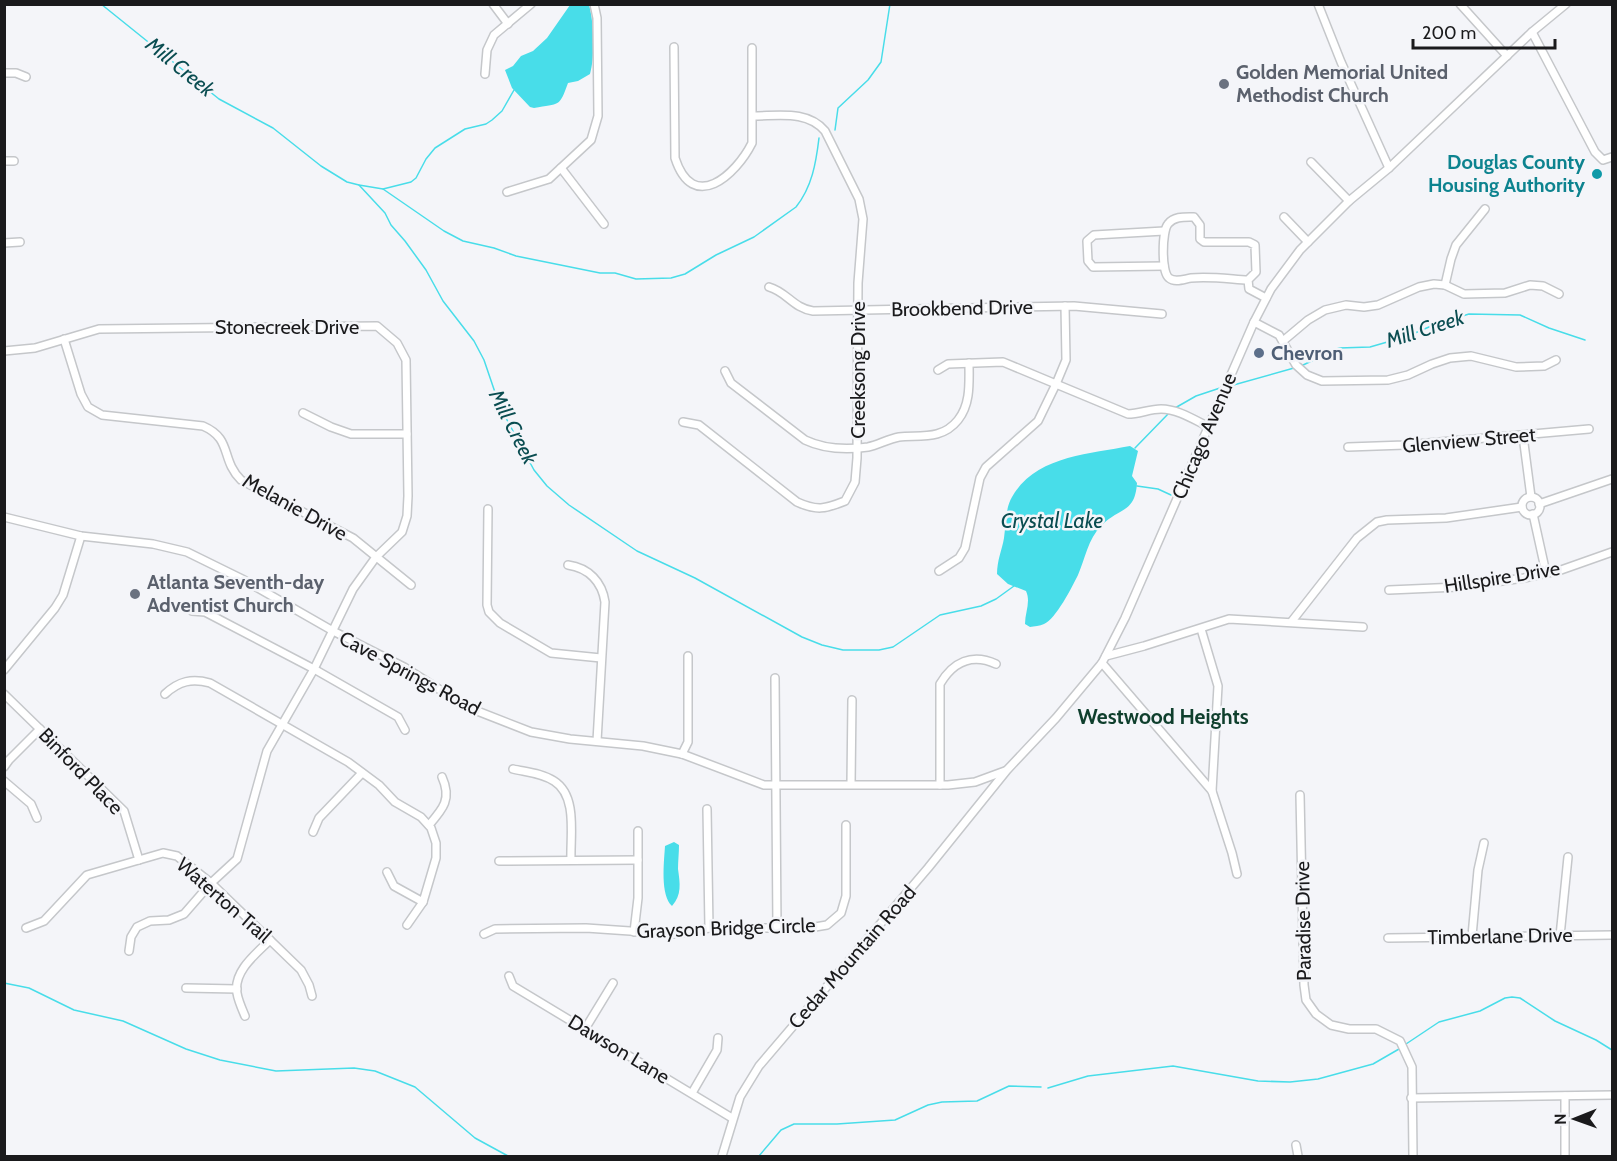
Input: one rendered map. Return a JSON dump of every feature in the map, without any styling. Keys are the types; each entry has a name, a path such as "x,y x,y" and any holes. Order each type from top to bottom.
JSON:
{"street":[{"path":"493,4 508,24"},
{"path":"485,74 486,50 494,35 531,4"},
{"path":"507,192 549,178 591,140 598,116 597,18 594,4"},
{"path":"1318,4 1341,62 1389,168"},
{"path":"1460,4 1507,56"},
{"name":"Chicago Avenue","path":"1007,770 1056,718 1104,660 1125,618 1254,322 1286,267 1349,201 1389,168 1532,32 1566,4"},
{"path":"1532,32 1595,152 1603,160 1612,157"},
{"path":"674,47 675,158 679,171 687,181 698,186 714,185 747,153 752,143 752,48"},
{"path":"4,73 16,73 26,77"},
{"name":"Creeksong Drive","path":"683,422 699,425 797,502 812,509 826,508 845,501 855,482 857,310 863,219 859,199 825,131 818,123 799,115 753,116"},
{"path":"4,161 14,161"},
{"path":"1311,162 1349,201"},
{"path":"561,168 604,224"},
{"path":"1445,285 1456,245 1485,209"},
{"path":"1194,217 1200,225 1200,239 1204,242 1249,242 1255,245 1256,272 1248,280 1193,278 1171,280 1164,266 1164,231 1169,222 1176,218 1194,217"},
{"path":"1284,217 1308,242"},
{"path":"1164,231 1094,234 1087,241 1088,261 1093,267 1164,266"},
{"path":"4,243 20,242"},
{"path":"1248,280 1249,288 1266,298"},
{"path":"1282,341 1308,320 1325,310 1346,305 1364,307 1378,305 1419,286 1445,285 1464,294 1505,293 1530,285 1543,285 1559,294"},
{"name":"Brookbend Drive","path":"769,287 779,290 801,309 813,311 1065,306 1162,314"},
{"path":"939,571 959,558 965,548 980,478 986,467 1038,421 1056,384 1066,360 1065,306"},
{"path":"1254,322 1280,335 1296,365 1307,375 1322,381 1388,380 1408,375 1450,358 1471,356 1516,367 1544,366 1556,360"},
{"name":"Stonecreek Drive","path":"4,351 35,348 99,329 377,326 397,343 406,360 407,516 402,532 376,557 353,589 314,669 267,751 237,858 211,883 184,915 169,920 150,921 137,927 130,937 129,951"},
{"name":"Melanie Drive","path":"64,339 81,394 88,407 102,415 203,426 216,431 224,442 233,471 241,480 353,538 411,585"},
{"path":"938,370 948,364 1003,362 1128,414 1160,409 1174,411 1207,426"},
{"path":"725,371 731,383 805,440 823,447 869,447 897,438 933,436 946,432 958,420 966,406 969,392 969,363"},
{"path":"303,412 331,427 351,434 407,434"},
{"name":"Glenview Street","path":"1348,447 1405,446 1589,429"},
{"path":"1523,436 1531,497"},
{"path":"1539,504 1612,479"},
{"path":"1531,497 1539,504 1539,509 1533,514 1527,514 1522,507 1524,500 1531,497"},
{"path":"1292,621 1357,538 1377,522 1446,518 1522,507"},
{"path":"488,509 487,605 489,612 500,623 551,653 601,658"},
{"path":"1533,514 1546,573"},
{"name":"Cave Springs Road","path":"4,517 81,536 153,544 187,552 244,580 333,632 404,667 468,707 531,732 682,754 764,785 940,786 975,782 1007,770"},
{"path":"4,670 63,595 81,536"},
{"name":"Hillspire Drive","path":"1389,590 1458,587 1546,573 1612,552"},
{"path":"568,565 577,566 590,573 598,581 605,602 597,741"},
{"path":"192,611 205,612 314,669 399,717 405,730"},
{"path":"1212,791 1104,660 1229,619 1363,627"},
{"path":"1201,628 1218,686 1212,791 1237,874"},
{"path":"682,754 688,742 688,656"},
{"path":"940,786 940,684 949,670 963,661 986,659 996,664"},
{"path":"775,678 777,927"},
{"path":"165,693 179,683 198,679 210,683 348,762 378,785 395,802 421,817 429,825 436,843 436,858 423,902 407,925"},
{"name":"Binford Place","path":"4,694 124,811 139,860"},
{"path":"851,784 852,700"},
{"path":"4,767 40,729"},
{"path":"513,770 543,776 555,782 566,793 570,809 571,860"},
{"name":"Cedar Mountain Road","path":"722,1156 740,1096 759,1066 921,877 1007,770"},
{"path":"313,832 319,818 362,773"},
{"path":"429,825 444,808 447,789 442,777"},
{"path":"4,781 31,804 37,818"},
{"name":"Paradise Drive","path":"1300,795 1306,1000 1316,1014 1331,1025 1348,1029 1376,1029 1400,1041 1412,1067 1413,1156"},
{"path":"707,809 709,928"},
{"name":"Grayson Bridge Circle","path":"483,934 495,929 586,928 674,934 709,928 809,928 827,925 840,913 846,896 846,825"},
{"path":"634,932 638,898 638,831"},
{"path":"1472,936 1478,870 1484,843"},
{"name":"Waterton Trail","path":"26,928 44,921 87,875 164,853 177,856 211,883 301,970 309,984 312,996"},
{"path":"1560,936 1568,857"},
{"path":"499,861 638,860"},
{"path":"387,872 394,886 423,902"},
{"name":"Timberlane Drive","path":"1389,938 1612,935"},
{"path":"245,1016 237,981 247,964 270,940"},
{"name":"Dawson Lane","path":"509,976 513,986 732,1118"},
{"path":"585,1029 613,983"},
{"path":"186,988 237,989"},
{"path":"692,1093 717,1050 718,1038"},
{"path":"1411,1098 1612,1095"},
{"path":"1565,1096 1565,1156"},
{"path":"1296,1145 1298,1156"}],"water":[{"path":"570,5 589,5 593,40 590,74 578,81 568,83 563,97 557,103 530,107 512,88 505,70 513,66 521,56 533,51 547,38"},
{"name":"Crystal Lake","path":"1130,446 1138,451 1132,476 1137,483 1133,500 1097,531 1075,580 1054,616 1044,624 1030,627 1025,624 1028,603 1026,591 1008,584 997,574 1007,512 1012,497 1022,483 1049,465 1081,455"},
{"path":"674,842 679,845 680,889 672,906 668,901 664,886 664,869 665,846"}],"waterway":[{"name":"Mill Creek","path":"101,4 219,99 273,128 321,166 347,182 359,185 383,189 411,182 435,148 465,129 486,124 492,120 502,111 514,90"},
{"path":"835,130 838,108 868,80 881,62 890,4"},
{"path":"383,189 444,231 463,241 516,256 600,273 615,273 636,279 671,278 685,274 716,255 754,237 796,207 810,183 819,138"},
{"name":"Mill Creek","path":"359,185 385,213 391,225 426,270 443,301 474,341 484,360 500,407 534,470 547,486 569,505 637,551 695,578 802,637 843,650 879,650 893,647 940,615 981,606 1014,586"},
{"name":"Mill Creek","path":"1301,366 1339,348 1370,347 1469,314 1520,315 1585,340"},
{"name":"Mill Creek","path":"1230,386 1294,368"},
{"name":"Mill Creek","path":"1175,408 1196,396 1220,388"},
{"name":"Mill Creek","path":"1135,448 1168,414"},
{"path":"1137,486 1158,489 1171,495"},
{"path":"4,983 29,988 74,1010 123,1021 186,1049 220,1060 276,1071 354,1068 375,1071 415,1087 475,1138 508,1156"},
{"path":"1406,1044 1439,1022 1480,1011 1505,998 1512,997 1520,998 1555,1021 1612,1050"},
{"path":"1048,1088 1088,1076 1173,1066 1258,1081 1290,1082 1318,1079 1373,1064 1399,1049"},
{"path":"759,1156 781,1130 794,1124 895,1120 928,1105 942,1102 977,1101 1009,1086 1041,1087"}],"place":[{"name":"Golden Memorial United Methodist Church","path":"1224,84"},
{"name":"Douglas County Housing Authority","path":"1597,174"},
{"name":"Chevron","path":"1259,353"},
{"name":"Atlanta Seventh-day Adventist Church","path":"135,594"}],"district":[{"name":"Westwood Heights","path":"1163,717"}]}
